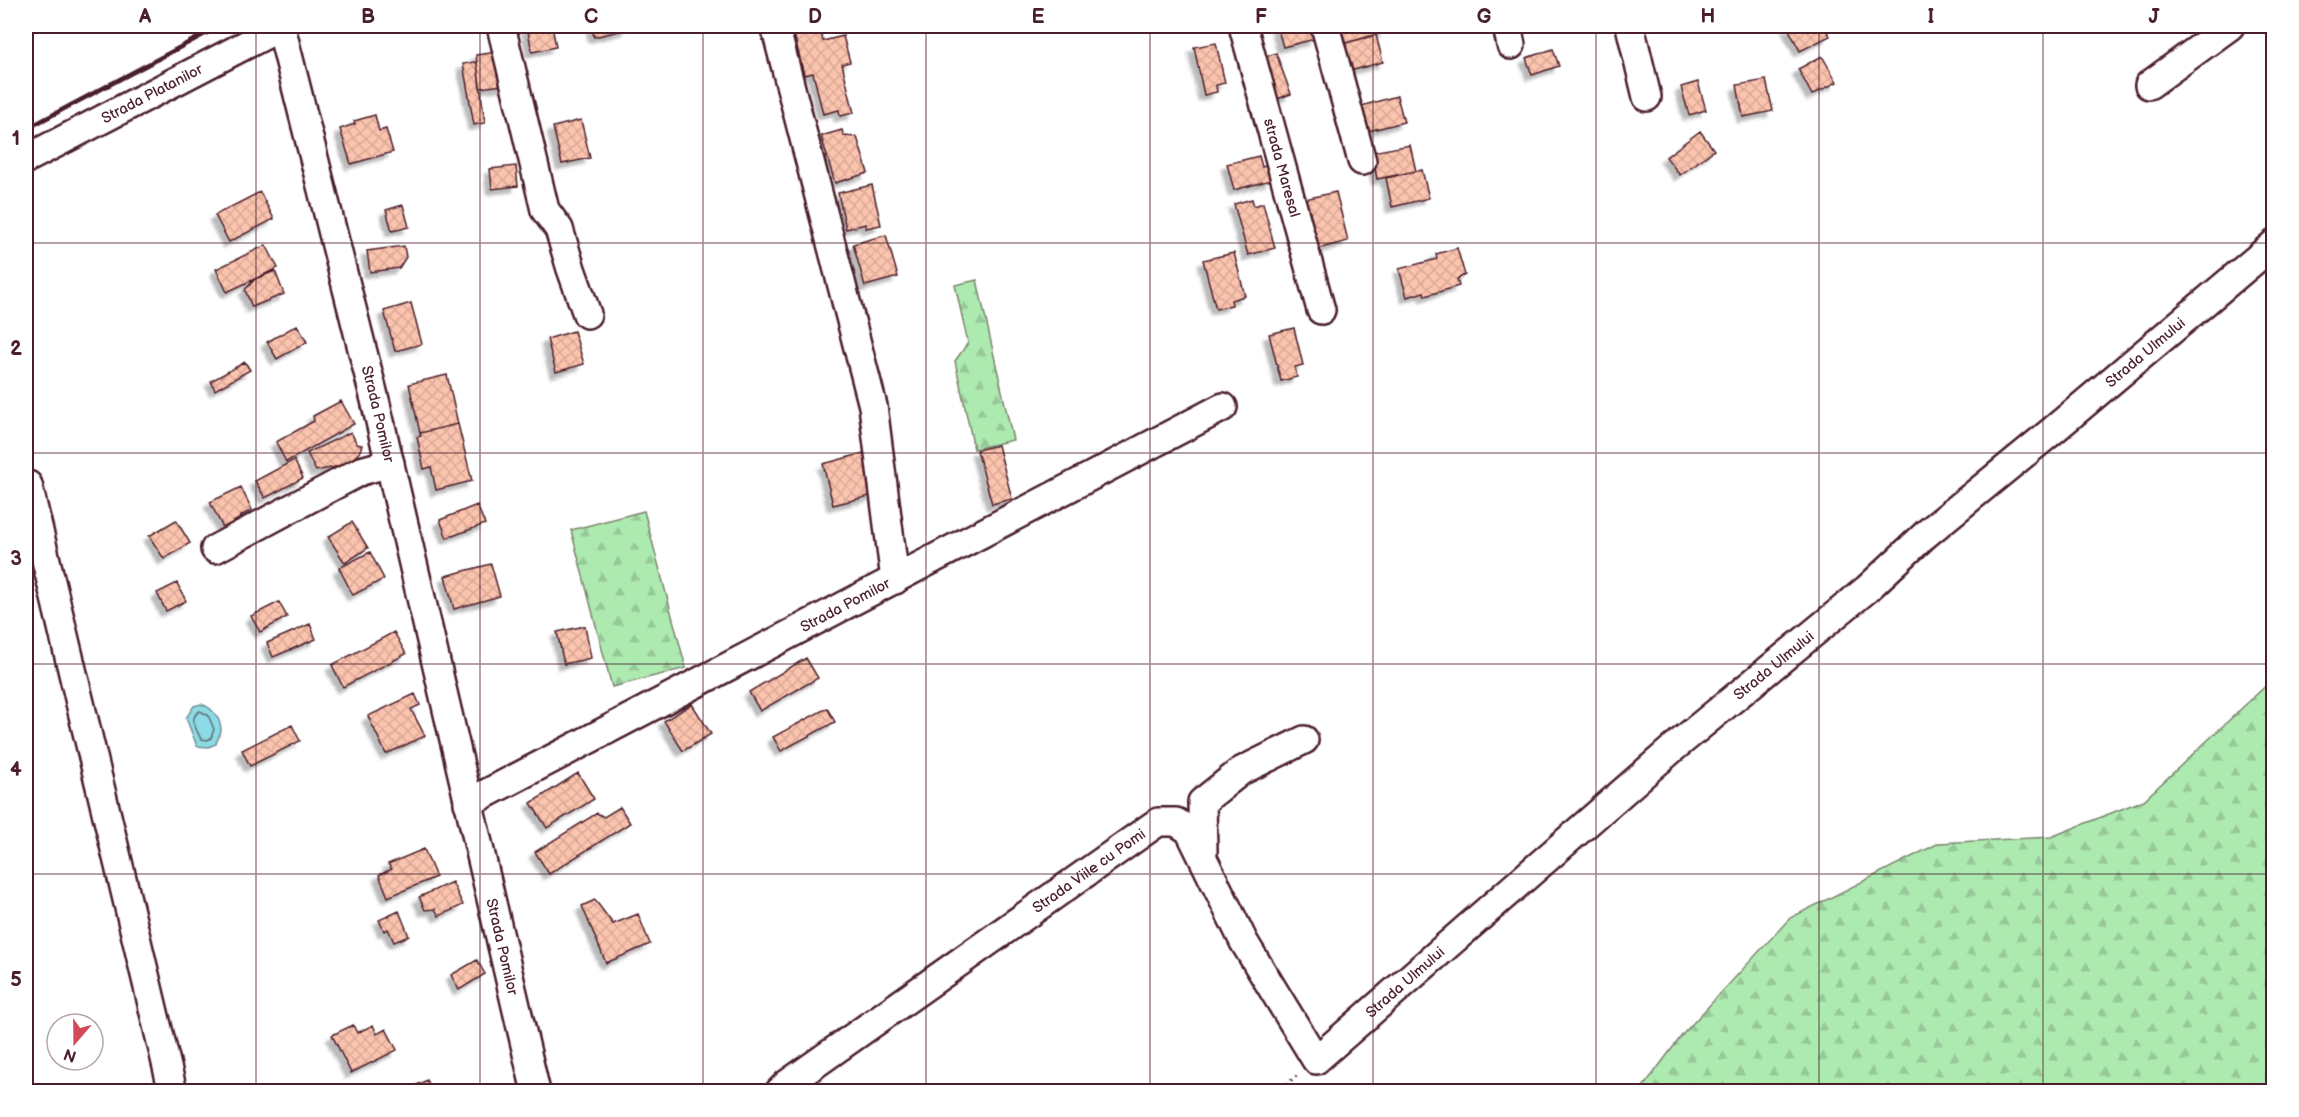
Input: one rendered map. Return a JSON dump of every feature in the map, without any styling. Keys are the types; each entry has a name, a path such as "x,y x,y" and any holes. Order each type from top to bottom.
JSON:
{"street":[{"name":"Strada Pomilor","path":"281,26 390,463 536,1092"},
{"name":"Strada Platanilor","path":"26,159 281,26"},
{"path":"501,26 545,210 559,229 570,269 588,314"},
{"path":"775,26 873,406 895,580"},
{"name":"strada Maresal","path":"1243,26 1321,310"},
{"path":"1325,26 1362,161"},
{"path":"1630,26 1647,97"},
{"path":"2149,85 2230,26"},
{"name":"Strada Ulmului","path":"1316,1060 1671,750 1867,589 1926,534 2274,244"},
{"name":"Strada Pomilor","path":"468,804 1223,407"},
{"path":"215,549 361,471 390,463"},
{"path":"28,485 173,1092"},
{"path":"1162,822 1187,801 1202,802 1241,771 1304,740"},
{"path":"1202,802 1203,859"},
{"name":"Strada Viile cu Pomi","path":"779,1092 787,1084 1158,822 1176,822 1189,830 1244,942 1316,1060"}],"path":[{"path":"1277,1092 1316,1060"}],"green space":[{"path":"977,280 1013,440 974,449 955,361 968,343 955,285"},
{"path":"644,511 686,668 612,687 571,530"},
{"path":"2273,679 2273,1091 1640,1091 1683,1034 1790,918 1939,843 2051,837 2144,800"}],"water":[{"path":"201,704 214,713 221,729 216,744 208,747 197,746 186,718 194,706"}],"building":[{"path":"527,26 552,26 556,47 532,52"},
{"path":"592,26 628,26 628,29 594,37"},
{"path":"792,26 819,26 823,41 843,36 850,62 842,64 854,113 840,116 839,110 823,114 813,73 804,75"},
{"path":"1277,26 1311,26 1315,39 1283,47"},
{"path":"1337,26 1383,26 1385,32 1342,44"},
{"path":"1787,26 1824,26 1830,36 1800,51"},
{"path":"1376,35 1383,62 1350,71 1342,44"},
{"path":"1216,43 1225,83 1216,85 1217,92 1204,95 1194,47"},
{"path":"1553,49 1559,66 1532,75 1526,58"},
{"path":"506,51 511,84 480,88 476,55"},
{"path":"1276,53 1291,94 1274,100 1260,59"},
{"path":"1822,56 1837,82 1812,95 1798,69"},
{"path":"477,63 485,123 474,125 463,64"},
{"path":"1766,80 1773,111 1743,117 1737,85"},
{"path":"1698,82 1706,110 1689,115 1681,87"},
{"path":"1397,96 1404,122 1368,131 1361,106"},
{"path":"375,115 379,131 386,129 393,152 351,164 340,129 355,124 354,121"},
{"path":"581,120 590,158 562,164 553,127"},
{"path":"842,130 844,136 857,137 868,173 835,183 821,136"},
{"path":"1700,131 1714,150 1680,175 1666,157"},
{"path":"1410,145 1416,171 1377,179 1372,152"},
{"path":"1259,156 1262,167 1268,165 1271,180 1234,190 1227,164"},
{"path":"516,166 518,186 492,189 490,169"},
{"path":"1422,170 1429,198 1392,207 1386,178"},
{"path":"872,185 881,225 866,228 866,224 846,229 838,193"},
{"path":"260,192 274,219 229,242 215,215"},
{"path":"1336,192 1348,241 1317,249 1305,199"},
{"path":"1252,199 1254,206 1263,203 1275,248 1248,255 1234,204"},
{"path":"403,205 409,227 392,231 386,210"},
{"path":"886,235 898,277 865,286 853,244"},
{"path":"266,245 278,268 227,292 216,269"},
{"path":"404,246 406,257 399,268 370,272 367,251"},
{"path":"1457,248 1465,275 1457,279 1459,286 1425,296 1424,292 1407,297 1399,269 1437,259 1436,254"},
{"path":"1234,253 1245,296 1231,300 1232,305 1216,309 1203,260"},
{"path":"275,271 284,294 252,307 245,290 255,279"},
{"path":"411,303 422,344 395,351 384,311"},
{"path":"297,325 307,342 277,359 267,342"},
{"path":"1294,328 1303,365 1295,367 1297,377 1281,381 1269,334"},
{"path":"574,331 584,364 556,372 547,339"},
{"path":"245,362 250,370 215,390 211,381"},
{"path":"447,375 458,424 420,433 409,384"},
{"path":"341,401 354,424 286,462 276,442 314,421 313,416"},
{"path":"458,424 472,481 436,490 431,467 424,469 417,437 421,436 420,433"},
{"path":"351,432 357,444 362,445 359,453 345,465 316,471 307,453"},
{"path":"998,445 1012,499 992,504 977,450"},
{"path":"864,453 874,495 833,505 823,464"},
{"path":"294,460 303,478 265,498 255,481"},
{"path":"241,487 252,510 241,516 240,524 225,532 210,502"},
{"path":"477,505 485,524 447,538 440,520"},
{"path":"176,520 190,543 164,559 149,536"},
{"path":"352,522 368,548 345,563 328,537"},
{"path":"370,552 384,579 353,595 339,568"},
{"path":"491,564 500,596 454,609 445,576"},
{"path":"177,583 186,601 166,611 157,593"},
{"path":"279,602 287,617 260,632 251,616"},
{"path":"310,624 316,639 273,657 267,643"},
{"path":"585,626 591,658 564,664 557,632"},
{"path":"394,632 406,654 343,687 332,665"},
{"path":"806,658 818,678 760,711 749,692"},
{"path":"415,694 420,705 411,709 425,736 386,754 368,716"},
{"path":"692,704 711,734 683,751 664,721"},
{"path":"827,708 835,722 781,751 773,737"},
{"path":"292,725 300,741 250,766 242,750"},
{"path":"578,773 594,799 547,828 531,803"},
{"path":"620,807 630,823 549,874 535,852 597,813 604,817"},
{"path":"424,849 436,877 388,897 379,875 392,869 388,864"},
{"path":"452,882 463,905 439,916 435,909 425,910 419,897"},
{"path":"595,900 613,924 638,914 650,944 606,963 582,906"},
{"path":"399,911 409,936 394,942 388,929 384,931 379,920"},
{"path":"477,960 485,974 459,990 451,975"},
{"path":"353,1025 357,1033 373,1025 377,1034 386,1029 397,1050 351,1073 332,1035"},
{"path":"427,1080 432,1092 402,1092"}],"railway":[{"path":"26,129 220,26"}]}
